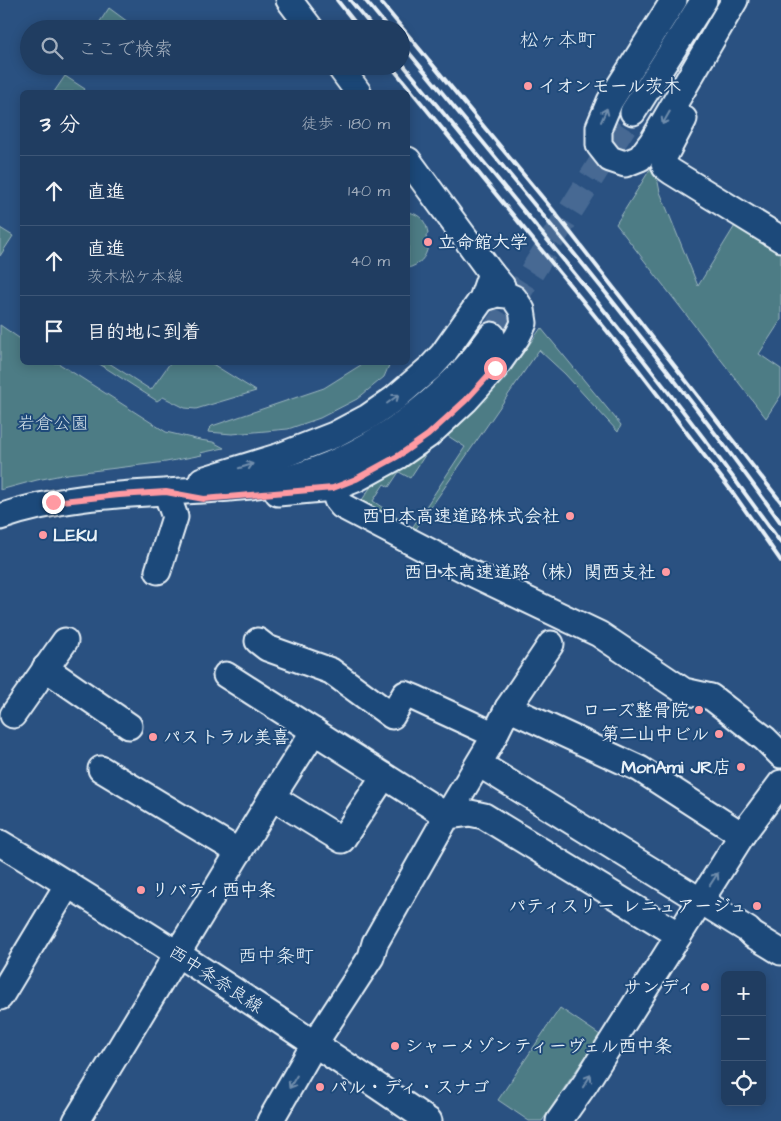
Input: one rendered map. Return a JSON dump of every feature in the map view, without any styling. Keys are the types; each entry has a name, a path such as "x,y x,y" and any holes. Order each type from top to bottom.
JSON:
{"street":[{"path":"289,0 304,20"},
{"path":"674,0 610,102 599,126 599,144 610,159 625,164 640,158 652,142 735,0"},
{"path":"633,112 704,0"},
{"path":"753,0 705,81 663,159 665,167 672,172 781,239"},
{"path":"346,75 357,90"},
{"path":"166,492 204,499 333,488 356,479 398,456 428,435 466,400 495,368 521,330 524,323 522,310 514,298 491,273 410,163"},
{"path":"166,492 300,448 334,435 368,417 394,399 443,354 482,299 491,273"},
{"path":"482,299 497,294 514,298"},
{"path":"0,517 53,502 119,495 241,487 286,479 313,471 366,447 394,430 432,401 454,380 473,360 492,335"},
{"path":"333,488 337,500 342,506 469,572 599,634 684,691 711,697 765,739 781,755"},
{"path":"158,571 175,517 166,492"},
{"path":"258,641 268,648 331,671 392,716 405,694 495,735"},
{"path":"13,715 64,642"},
{"path":"270,1121 315,1043 371,957 375,943 479,764 508,708 551,644"},
{"path":"45,668 129,726"},
{"path":"226,674 448,816 470,813 484,816 679,935"},
{"path":"508,708 640,769 742,835"},
{"path":"76,1121 314,731"},
{"path":"479,764 781,952"},
{"path":"101,769 239,852"},
{"path":"272,797 342,840 384,776"},
{"path":"559,1121 585,1084 742,835 781,783"},
{"name":"西中条奈良線","path":"0,842 178,953 429,1121"},
{"path":"0,998 68,884"}],"green space":[{"path":"109,8 125,20 101,20"},
{"path":"65,76 85,89 84,90 55,90"},
{"path":"654,163 660,192 698,286 736,224 781,252 781,320 759,354 781,369 781,395 766,418 616,224"},
{"path":"410,213 424,222 428,234 426,235 428,246 426,254 415,265 410,267"},
{"path":"0,228 13,236 0,256"},
{"name":"岩倉公園","path":"0,325 20,339 20,365 61,365 166,432 213,442 224,448 200,453 202,455 166,462 67,474 0,490"},
{"path":"541,328 621,425 618,432 565,374 539,350 416,529 420,532 419,536 360,503 370,488 429,449 410,478 399,472 389,487 384,484 373,501 412,528 465,447 448,436 511,370"},
{"path":"101,365 112,365 151,390 169,365 214,365 256,391 196,409 185,408 163,397 157,401"},
{"path":"361,365 389,365 384,377 357,399 320,418 288,429 232,434 208,432 212,426 324,388"},
{"path":"560,1008 600,1035 542,1121 529,1121 498,1100"}],"tunnel":[{"path":"492,335 633,112"}],"railway":[{"path":"337,0 353,20"},
{"path":"350,0 367,20"},
{"path":"365,0 382,20"},
{"path":"379,0 396,20"},
{"path":"410,37 552,209 781,502"},
{"path":"410,54 643,340 781,523"},
{"path":"410,73 643,359 781,543"},
{"path":"398,75 637,368 733,493 781,561"}],"place":[{"name":"イオンモール茨木","path":"528,86"},
{"name":"立命館大学","path":"428,242"},
{"name":"西日本高速道路株式会社","path":"570,516"},
{"name":"LEKU","path":"43,535"},
{"name":"西日本高速道路（株）関西支社","path":"666,572"},
{"name":"ローズ整骨院","path":"699,710"},
{"name":"第二山中ビル","path":"719,734"},
{"name":"パストラル美喜","path":"153,737"},
{"name":"MonAmi JR店","path":"741,767"},
{"name":"リバティ西中条","path":"141,890"},
{"name":"パティスリー レニュアージュ","path":"757,906"},
{"name":"サンディ","path":"705,987"},
{"name":"シャーメゾンティーヴェル西中条","path":"395,1046"},
{"name":"パル・ディ・スナゴ","path":"320,1087"}],"district":[{"name":"松ヶ本町","path":"558,39"},
{"name":"西中条町","path":"276,955"}],"route":[{"path":"53,502 166,492 204,499 333,488 356,479 398,456 428,435 466,400 495,368"}]}
